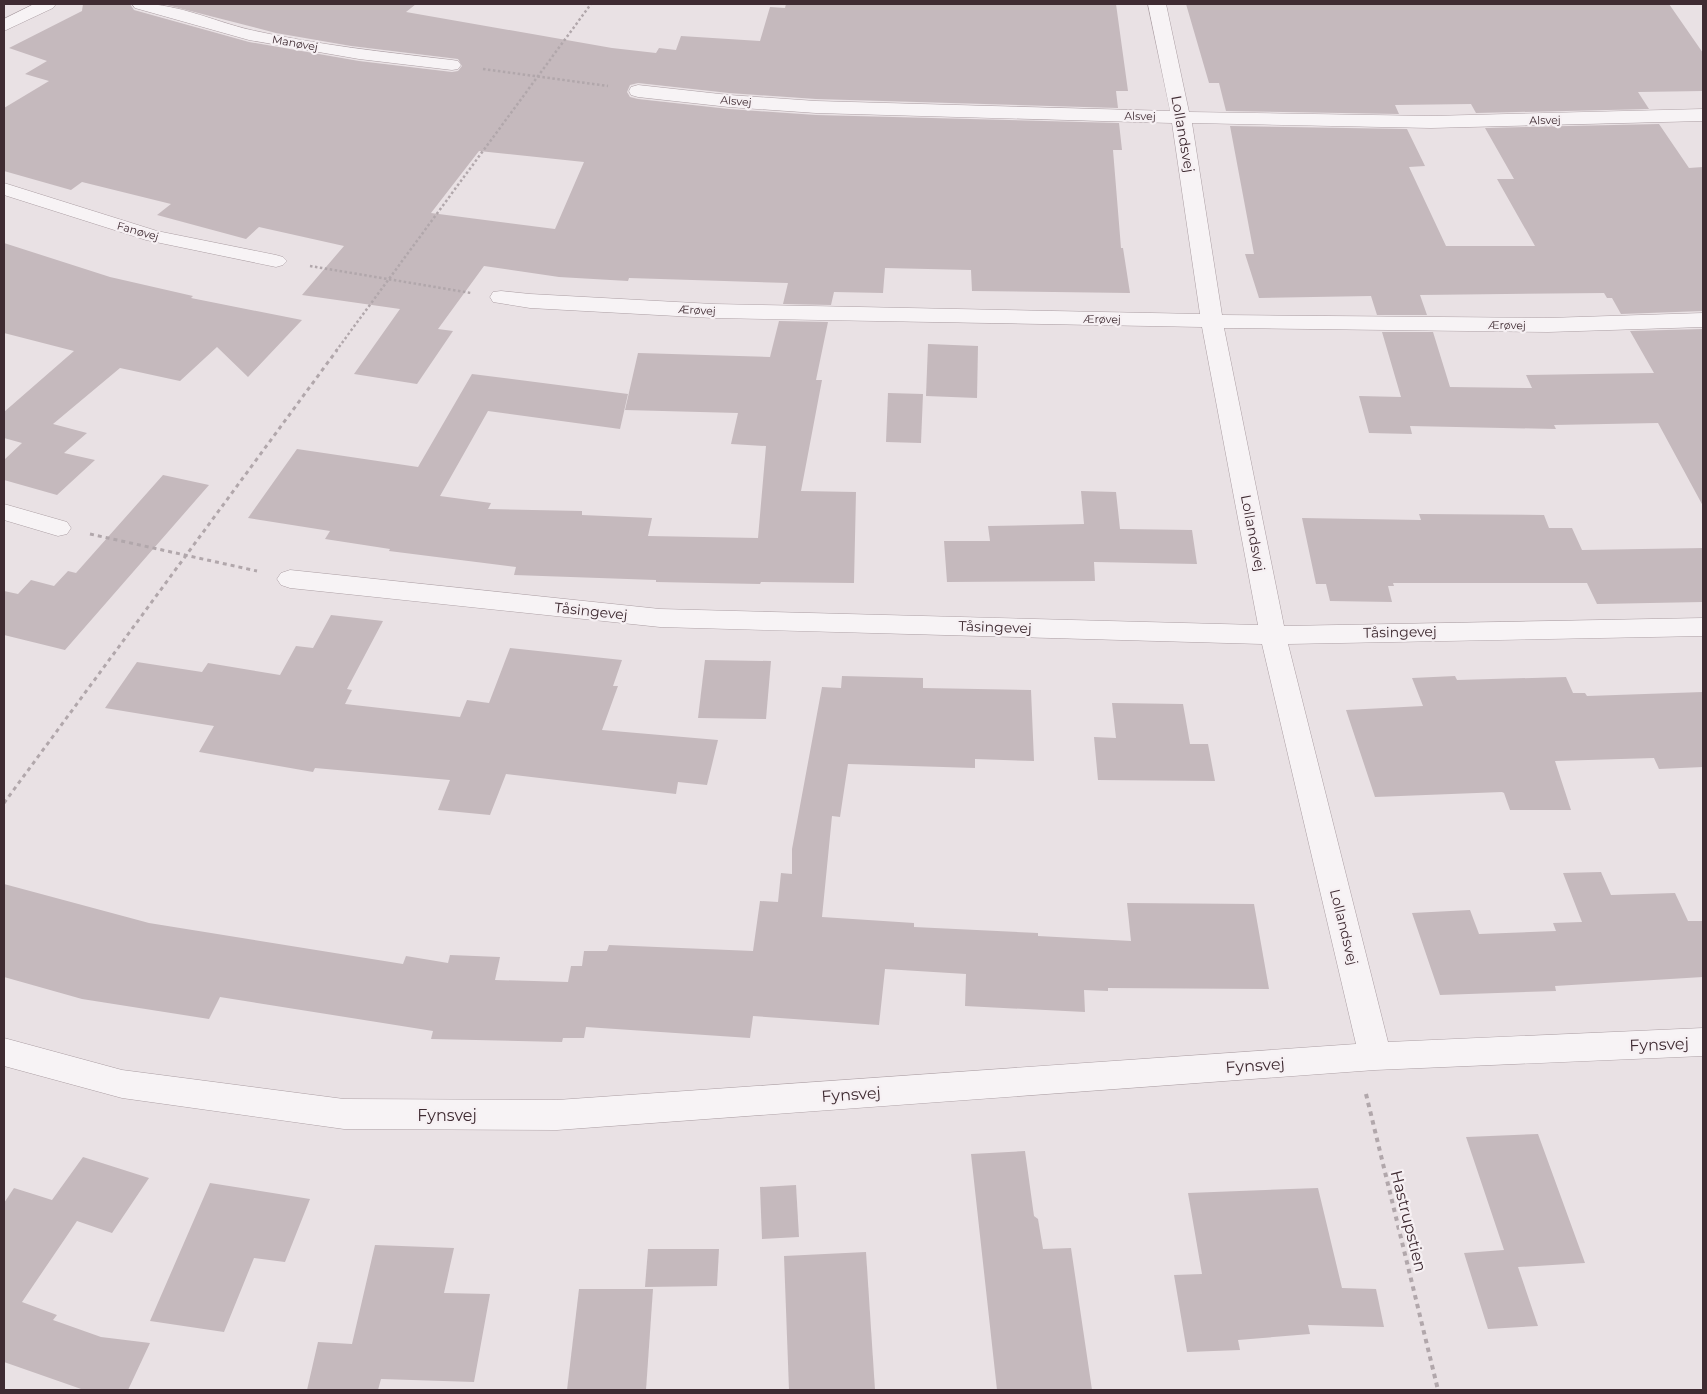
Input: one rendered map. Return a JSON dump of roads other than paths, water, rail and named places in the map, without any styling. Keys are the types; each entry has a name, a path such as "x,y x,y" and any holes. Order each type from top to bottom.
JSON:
{"street":[{"path":"4,26 47,4"},
{"name":"Manøvej","path":"141,4 248,35 359,54 452,65"},
{"name":"Lollandsvej","path":"1157,4 1182,117 1212,321 1273,635 1366,1057"},
{"name":"Alsvej","path":"638,91 816,108 1304,121 1431,122 1703,115"},
{"name":"Fanøvej","path":"4,189 153,236 276,261"},
{"name":"Ærøvej","path":"501,298 713,311 1212,321 1548,325 1703,320"},
{"path":"4,512 58,528"},
{"name":"Tåsingevej","path":"290,579 660,618 1273,635 1703,626"},
{"name":"Fynsvej","path":"4,1052 122,1084 344,1114 557,1115 1366,1057 1703,1042"}]}
